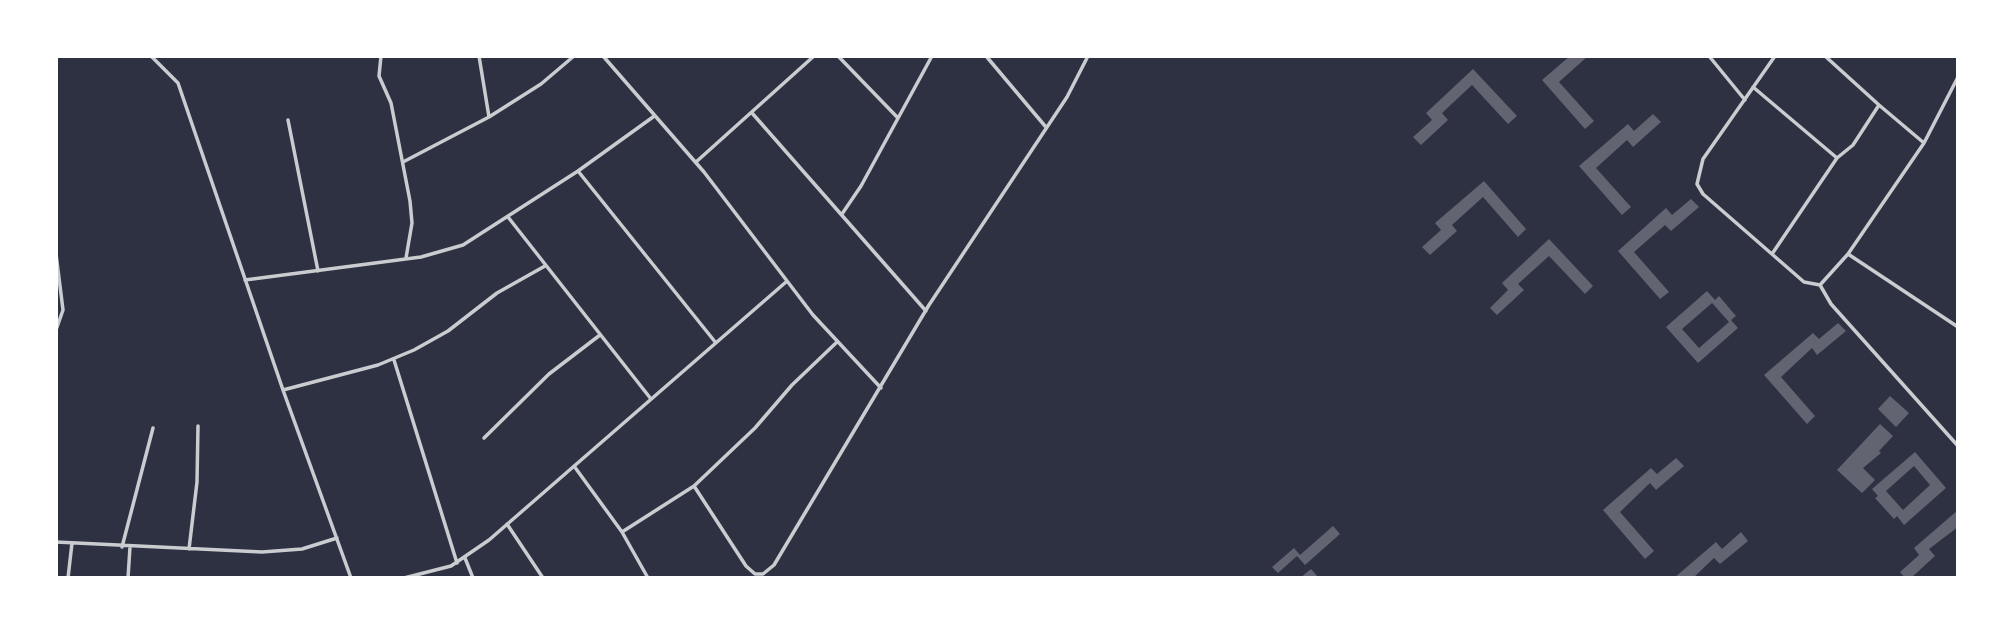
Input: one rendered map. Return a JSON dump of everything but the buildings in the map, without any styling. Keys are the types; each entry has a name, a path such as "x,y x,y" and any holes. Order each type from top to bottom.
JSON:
{"street":[{"path":"152,56 178,83 283,390 351,578"},
{"path":"381,56 379,76 391,103 412,223 406,258"},
{"path":"479,56 489,117"},
{"path":"403,162 489,117 541,84 575,56"},
{"path":"603,56 653,117 696,162 786,282 881,388"},
{"path":"696,162 814,56"},
{"path":"838,56 897,117"},
{"path":"842,214 861,187 932,56"},
{"path":"986,56 1045,125"},
{"path":"694,485 746,566 762,576 774,565 926,311 1045,125 1067,97 1088,56"},
{"path":"1709,56 1745,100"},
{"path":"1774,56 1703,159 1697,184 1703,194 1804,282 1820,285 1831,304 1958,446"},
{"path":"1825,56 1924,143"},
{"path":"1820,285 1849,254 1924,143 1958,77"},
{"path":"1754,87 1837,159"},
{"path":"1772,254 1837,159 1853,145 1879,105"},
{"path":"752,113 926,311"},
{"path":"245,280 406,258 463,244 579,171 653,117"},
{"path":"288,120 318,271"},
{"path":"579,171 716,343"},
{"path":"508,217 651,399"},
{"path":"56,254 63,310 56,330"},
{"path":"1849,254 1958,327"},
{"path":"283,390 394,360 448,331 498,293 545,266"},
{"path":"404,578 457,563 465,558 786,282"},
{"path":"484,438 549,374 600,335"},
{"path":"622,532 694,485 755,428 785,393 837,341"},
{"path":"394,360 457,563"},
{"path":"189,549 197,482 198,426"},
{"path":"122,547 153,428"},
{"path":"574,466 622,532 648,578"},
{"path":"507,524 543,578"},
{"path":"56,542 261,552 302,549 337,538"},
{"path":"68,578 72,543"},
{"path":"128,578 130,547"},
{"path":"465,558 473,578"}]}
